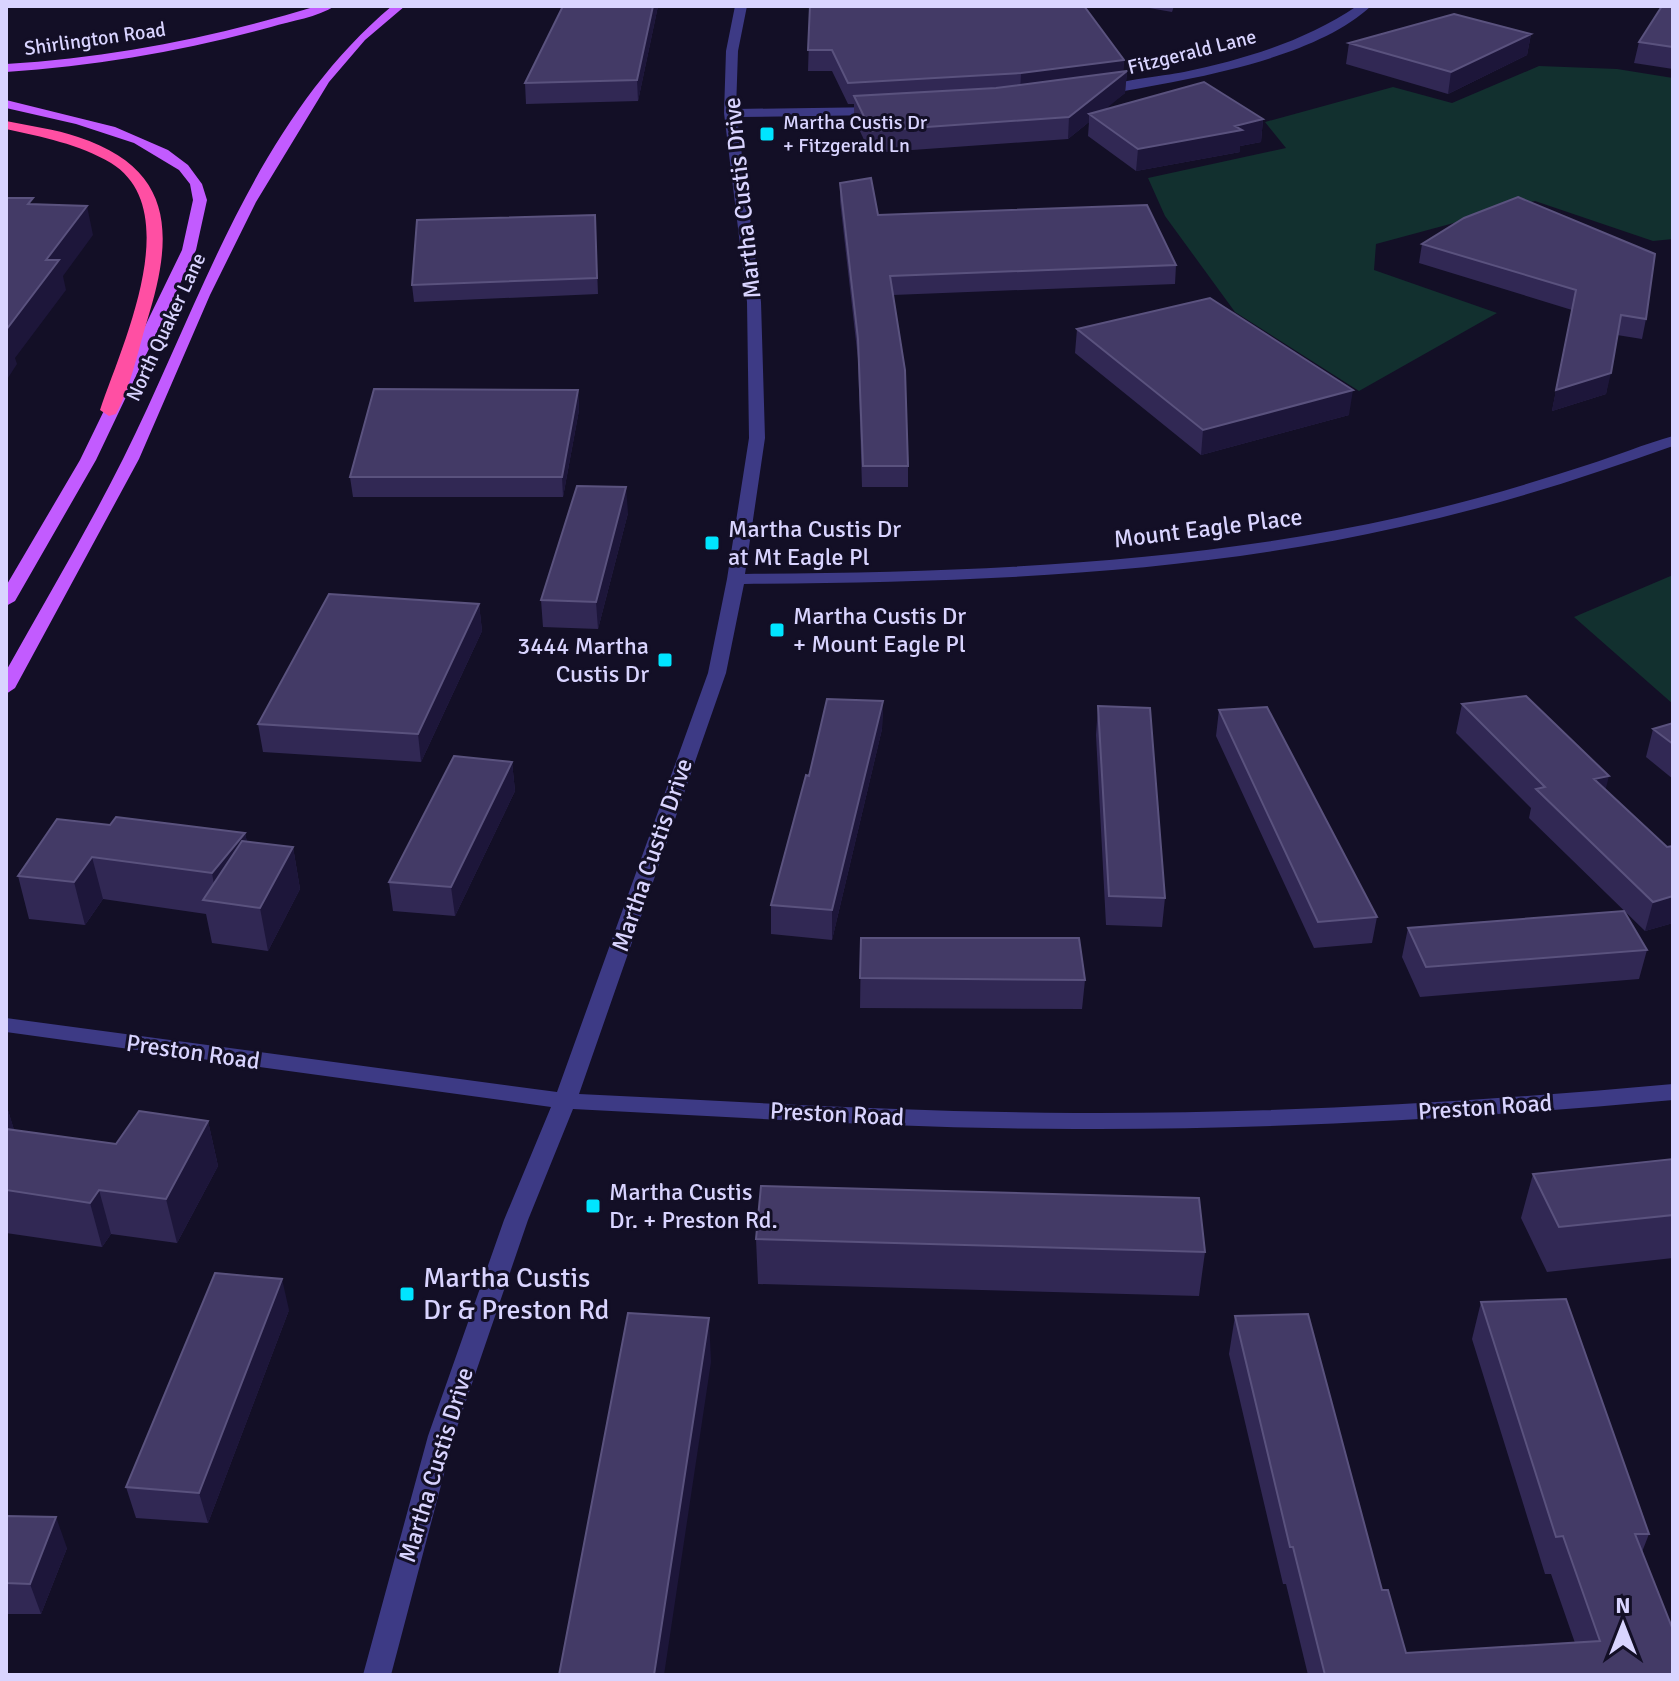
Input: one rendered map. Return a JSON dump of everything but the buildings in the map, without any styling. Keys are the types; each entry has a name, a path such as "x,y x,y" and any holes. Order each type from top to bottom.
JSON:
{"highway":[{"path":"6,125 89,143 122,162 146,184 158,219 155,266 109,410"}],"main road":[{"name":"Shirlington Road","path":"6,68 128,55 208,39 329,6"},
{"name":"North Quaker Lane","path":"6,688 131,459 203,295 249,202 324,80 361,38 399,6"},
{"name":"North Quaker Lane","path":"6,104 78,120 138,139 180,166 196,184 200,214 189,250 64,504 6,601"}],"street":[{"name":"Martha Custis Drive","path":"377,1675 441,1436 516,1220 565,1101 717,673 736,579 757,438 754,302 730,113 732,51 741,6"},
{"name":"Fitzgerald Lane","path":"1093,92 1238,62 1292,44 1365,6"},
{"path":"730,113 899,110"},
{"name":"Mount Eagle Place","path":"736,579 947,576 1108,565 1250,549 1428,516 1673,441"},
{"name":"Preston Road","path":"6,1025 321,1071 565,1101 898,1117 1073,1121 1369,1114 1509,1107 1673,1092"}],"green space":[{"path":"1539,66 1617,69 1673,78 1673,239 1653,241 1535,201 1376,244 1374,270 1497,313 1359,391 1235,312 1165,216 1148,178 1286,148 1265,122 1393,87 1452,103"},
{"path":"1673,575 1673,704 1574,617"}],"place":[{"name":"Martha Custis Dr + Fitzgerald Ln","path":"767,134"},
{"name":"Martha Custis Dr at Mt Eagle Pl","path":"712,543"},
{"name":"Martha Custis Dr + Mount Eagle Pl","path":"777,630"},
{"name":"3444 Martha Custis Dr","path":"665,660"},
{"name":"Martha Custis Dr. + Preston Rd.","path":"593,1206"},
{"name":"Martha Custis Dr & Preston Rd","path":"407,1294"}]}
